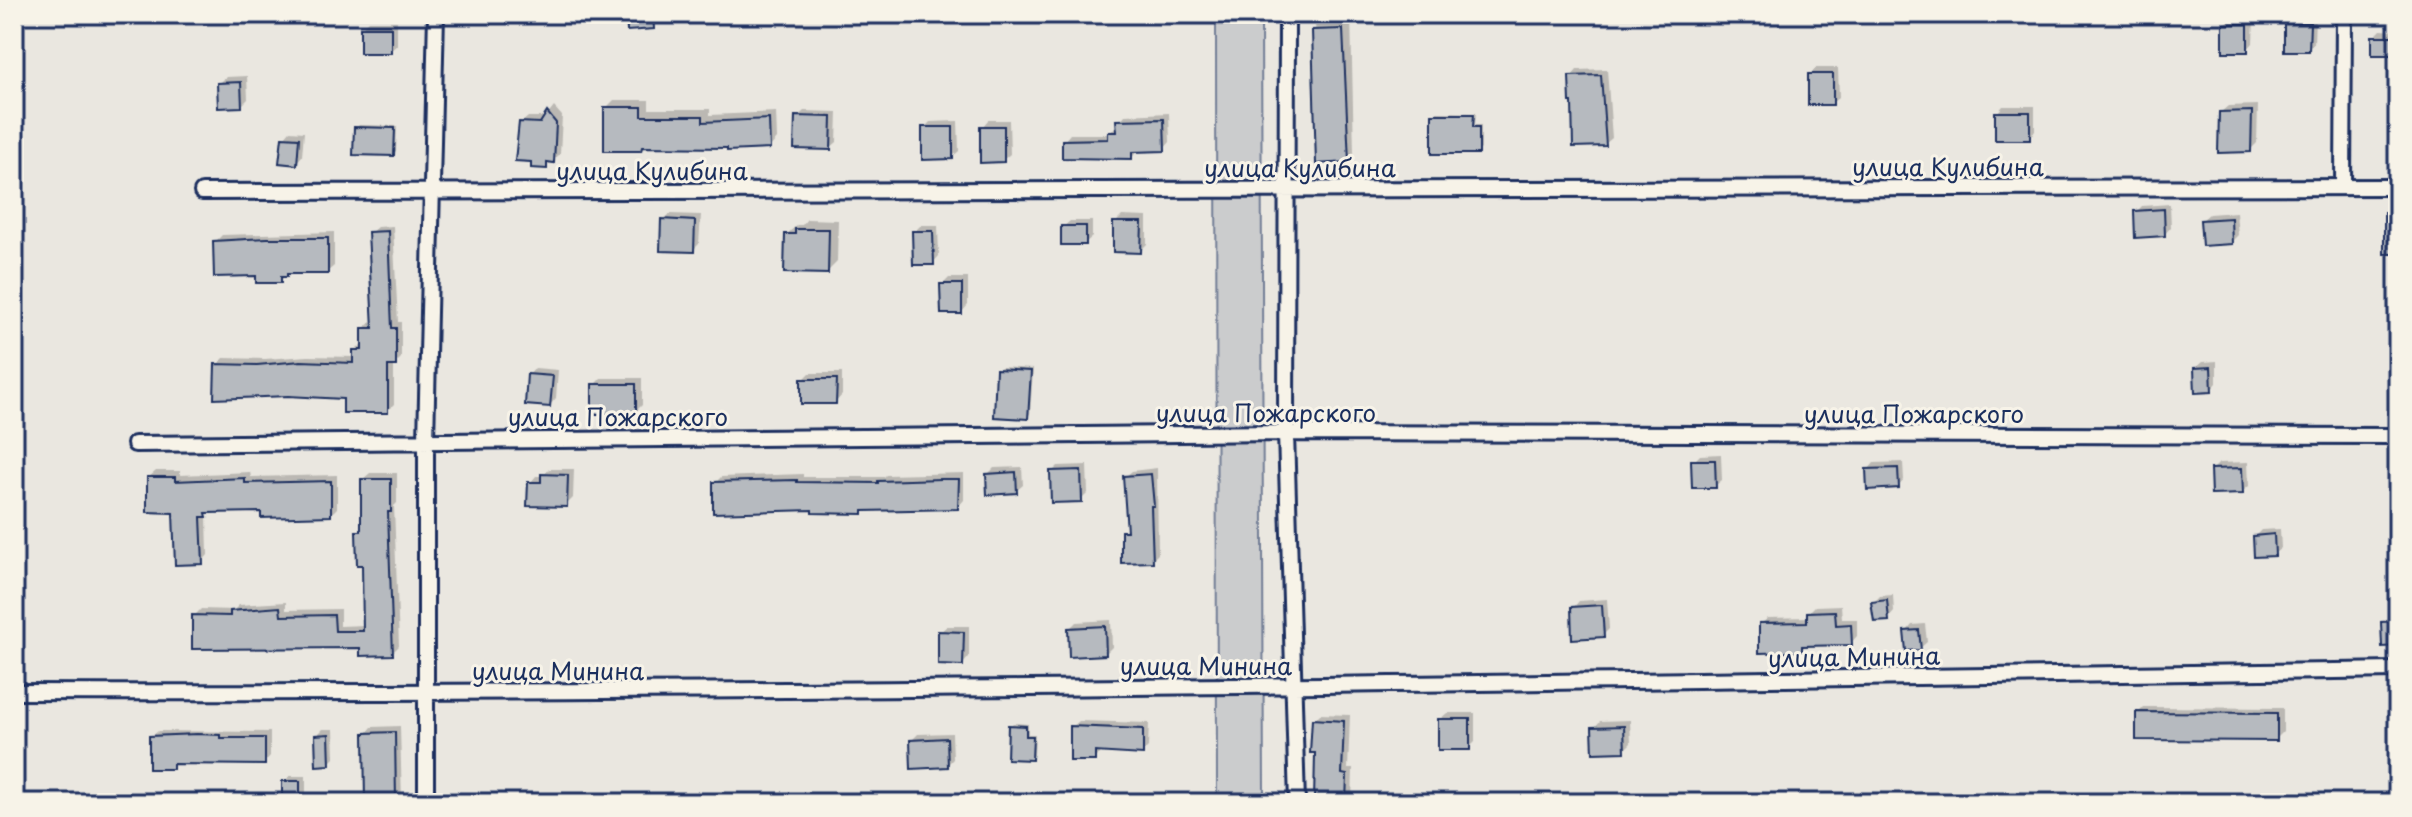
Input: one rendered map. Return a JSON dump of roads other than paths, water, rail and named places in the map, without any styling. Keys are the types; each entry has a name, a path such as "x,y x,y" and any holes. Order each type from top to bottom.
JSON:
{"street":[{"path":"426,803 426,440 436,14"},
{"path":"1287,14 1286,433 1291,686 1297,803"},
{"path":"2343,187 2344,14"},
{"name":"улица Кулибина","path":"202,192 2398,187"},
{"name":"улица Пожарского","path":"135,444 1286,433 2398,436"},
{"name":"улица Минина","path":"14,692 425,693 1291,686 2398,670"}]}
